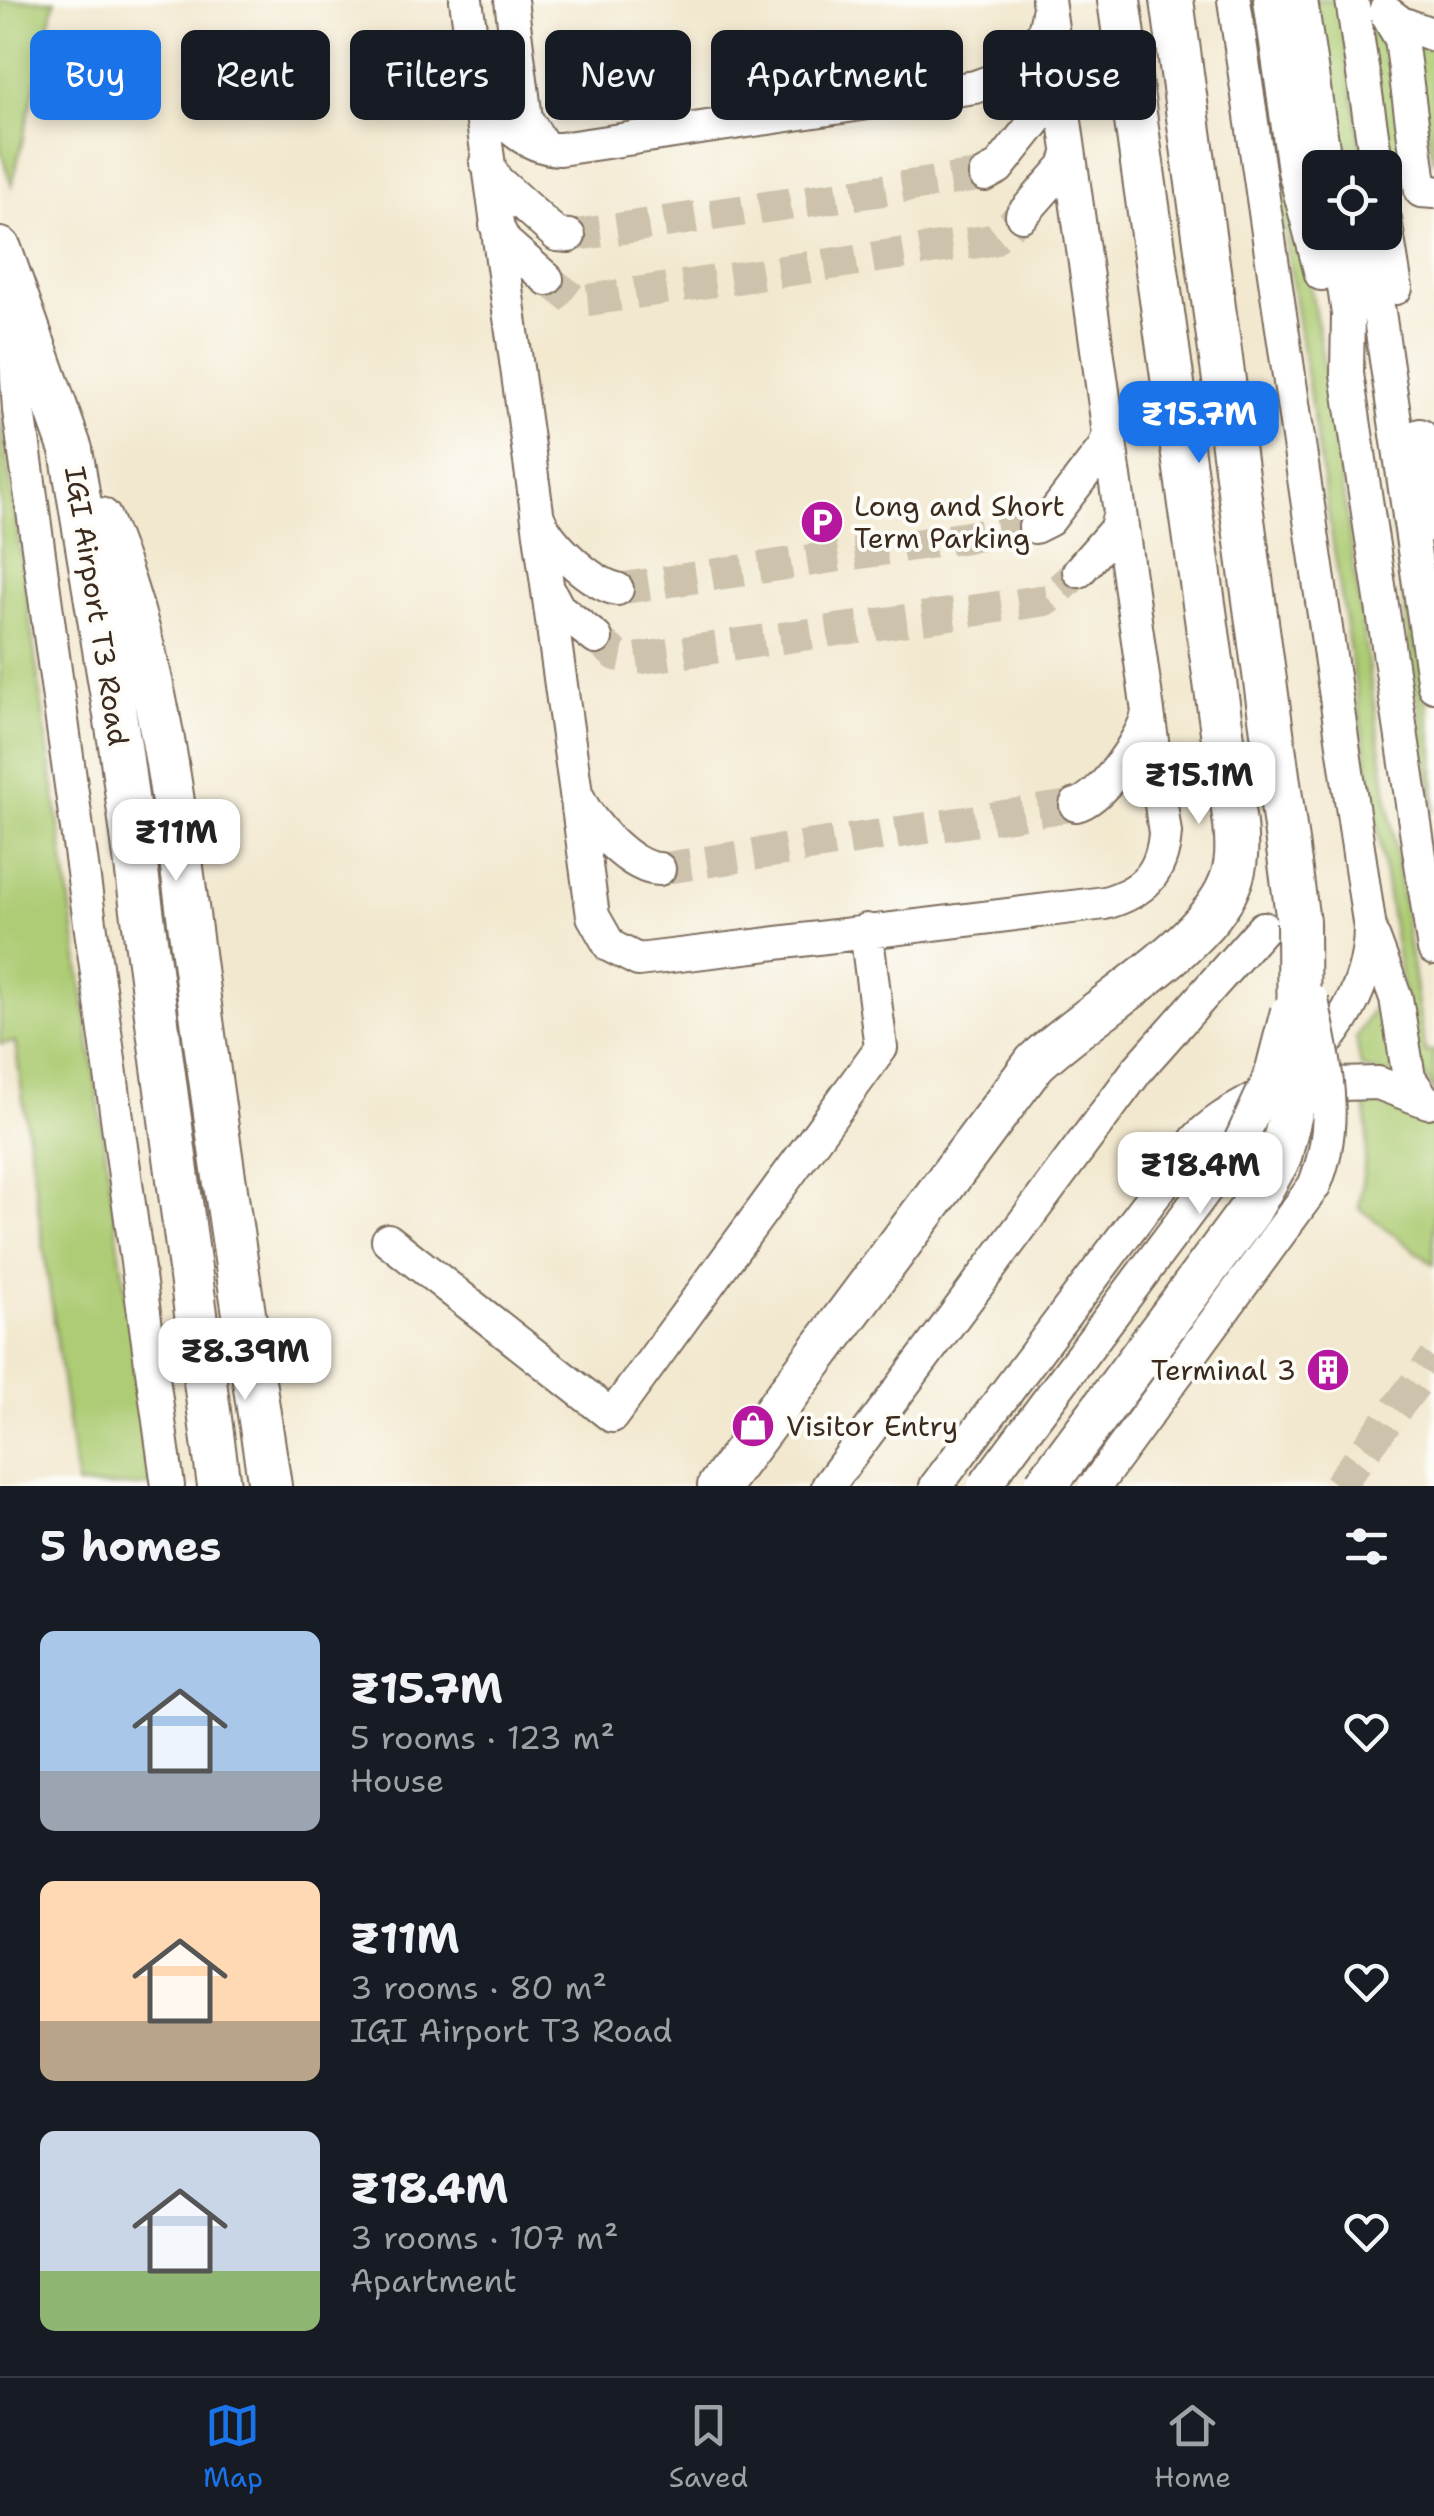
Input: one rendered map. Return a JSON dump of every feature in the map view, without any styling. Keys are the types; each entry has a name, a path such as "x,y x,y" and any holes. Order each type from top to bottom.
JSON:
{"main road":[{"path":"719,1486 1035,1064 1070,1030 1199,930 1230,883 1237,856 1236,824 1119,0"},
{"path":"1045,1486 1250,1210 1280,1156 1298,1082 1302,1024 1280,925 1172,0"},
{"name":"IGI Airport T3 Road","path":"5,265 71,450 120,745 219,1486"},
{"path":"71,450 135,609 155,689 178,809 198,987 270,1486"}],"street":[{"path":"466,0 470,30"},
{"path":"511,0 526,119 547,148"},
{"path":"936,1486 1196,1140 1228,1112 1272,1089 1352,1009 1370,956 1370,929 1234,0"},
{"path":"1270,0 1294,170 1302,185"},
{"path":"1301,0 1323,150"},
{"path":"1352,0 1374,150"},
{"path":"504,120 524,139 547,148 975,87 1013,70 1038,46 1048,1"},
{"path":"1048,1 1052,30"},
{"path":"1379,6 1434,35"},
{"path":"1379,6 1401,39 1430,190 1402,194"},
{"path":"481,120 594,916 600,932 622,956 653,959 1104,903 1142,888 1160,866 1165,833 1065,120"},
{"path":"985,174 998,168 1037,120"},
{"path":"1022,215 1065,166 1070,154"},
{"path":"486,161 496,180 557,235 569,236"},
{"path":"494,220 505,242 547,279"},
{"path":"1319,250 1327,314 1348,374"},
{"path":"1339,250 1348,314 1348,374 1434,949"},
{"path":"1366,250 1380,312 1434,686"},
{"path":"1390,250 1434,526"},
{"path":"5,265 19,410 168,1486"},
{"path":"1035,527 1049,520 1104,448 1109,434"},
{"path":"536,510 550,537 602,583 618,589"},
{"path":"1079,571 1116,530 1120,513"},
{"path":"546,586 558,608 596,638"},
{"path":"1076,805 1094,796 1141,736 1148,712"},
{"path":"576,790 590,816 637,863 658,869"},
{"path":"828,1486 1138,1069 1280,925"},
{"path":"984,1486 1238,1146 1270,1077 1286,1026 1280,925"},
{"path":"1095,1486 1300,1211 1327,1157 1331,1097 1280,925"},
{"path":"1370,929 1398,1008 1409,1078 1429,1103"},
{"path":"388,1240 612,1416 881,1048 866,930"},
{"path":"1272,1089 1368,1082 1397,1087 1429,1103"}],"green space":[{"path":"0,0 55,0 48,30 30,30 30,108 12,186 0,149"},
{"path":"1248,0 1262,0 1327,384 1425,1052 1434,1051 1434,1092 1413,1055"},
{"path":"1306,0 1339,0 1361,150 1328,150"},
{"path":"1365,17 1391,60 1406,170 1402,172 1402,150 1384,150"},
{"path":"1413,46 1434,49 1434,162 1432,161"},
{"path":"1362,264 1434,751 1434,812 1371,378 1355,315"},
{"path":"0,410 153,1486 77,1486 15,1042 0,1044"},
{"path":"1378,1000 1386,1001 1394,1070 1389,1076 1361,1067 1356,1038"},
{"path":"1364,1098 1392,1103 1434,1121 1434,1265 1359,1208 1368,1135"}],"tunnel":[{"path":"569,236 985,175"},
{"path":"547,279 576,301 588,300 992,240 1022,215"},
{"path":"617,589 1035,527"},
{"path":"596,638 616,655 635,659 1047,600 1079,571"},
{"path":"659,869 1076,805"},
{"path":"1338,1486 1434,1359"}],"place":[{"name":"Long and Short Term Parking","path":"822,522"},
{"name":"Terminal 3","path":"1328,1370"},
{"name":"Visitor Entry","path":"753,1426"}]}
